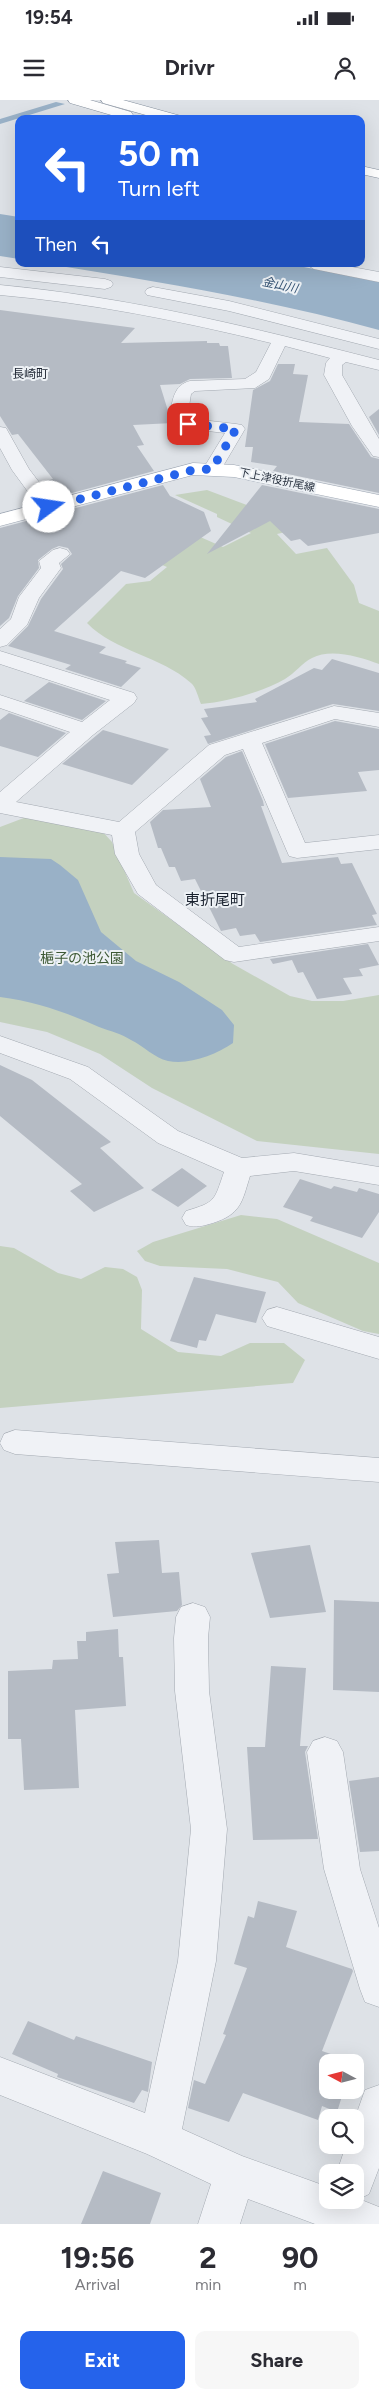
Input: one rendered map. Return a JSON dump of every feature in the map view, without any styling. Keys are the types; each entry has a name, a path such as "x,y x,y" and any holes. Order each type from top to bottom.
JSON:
{"main road":[{"path":"75,100 126,115"},
{"path":"108,100 162,115"},
{"path":"365,171 379,174"},
{"path":"365,181 379,185"},
{"name":"下上津役折尾線","path":"0,520 193,470 234,471 379,500"}],"street":[{"path":"329,267 379,277"},
{"path":"0,272 121,286"},
{"path":"0,279 103,290 168,307 339,360"},
{"path":"139,289 229,306 379,344"},
{"path":"0,290 102,302 168,307 379,351"},
{"path":"0,295 134,314 339,360 379,365"},
{"path":"212,469 236,429 188,424 179,413 183,393 190,386 249,384 263,375 277,346"},
{"path":"339,360 333,375 361,426 379,452"},
{"path":"361,426 379,431"},
{"path":"0,432 21,470 49,507"},
{"path":"0,473 21,470"},
{"path":"0,640 20,621 29,597 50,568 49,561 60,554"},
{"path":"0,657 126,698 85,730 0,805"},
{"path":"0,701 85,730"},
{"path":"0,805 124,830 138,820 217,750 334,712 379,720"},
{"path":"250,740 296,851 379,842"},
{"path":"124,830 128,854 146,889 234,955 379,934"},
{"path":"0,1044 79,1073 168,1137 239,1168 294,1162 379,1176"},
{"path":"196,1218 219,1211 228,1201 239,1168"},
{"path":"277,1318 379,1348"},
{"path":"15,1442 379,1470"},
{"path":"160,2139 197,1961 209,1829 192,1691 191,1638 193,1617"},
{"path":"325,1752 342,1869 379,1989"},
{"path":"0,2076 160,2139 235,2174 319,2195"},
{"path":"364,2166 379,2104"},
{"path":"220,2224 235,2174"}],"green space":[{"path":"207,490 273,515 290,531 277,534 296,554 327,548 354,585 359,603 379,611 379,664 346,655 320,655 308,660 285,679 266,688 233,699 201,704 193,685 179,674 166,666 111,641 87,623 126,584 150,581 167,567 143,557 166,522 223,547 251,533 217,517 217,514 175,495"},
{"name":"梔子の池公園","path":"29,816 102,831 112,842 134,893 233,964 290,996 312,1001 343,1001 379,995 379,1154 257,1141 152,1088 100,1054 47,1032 0,1022 0,827"},
{"path":"241,1215 277,1219 379,1263 379,1334 363,1331 298,1303 278,1282 227,1269 160,1266 145,1261 137,1251 153,1242"},
{"path":"0,1246 14,1248 58,1273 81,1279 105,1267 123,1269 137,1277 142,1290 141,1329 178,1352 221,1356 250,1343 284,1343 305,1360 293,1383 0,1408"}],"water":[{"path":"56,102 65,104 29,115 15,115 15,119 0,124 0,119"},
{"path":"0,214 15,216 15,258 0,256"},
{"name":"金山川","path":"66,267 304,267 379,282 379,330 256,301"},
{"path":"0,857 51,859 60,865 78,880 101,932 136,961 179,982 222,1010 234,1025 233,1043 202,1058 185,1062 168,1061 124,1036 75,1017 51,1008 0,997"}],"building":[{"path":"0,310 135,328 121,343 207,341 207,343 219,343 220,346 228,346 232,378 190,379 180,384 160,385 173,423 133,425 144,445 137,446 154,471 53,498 42,482 53,479 18,434 12,435 0,416"},
{"path":"278,364 295,364 293,374 308,375 299,422 349,424 371,457 379,459 379,493 273,471 277,466 251,462 253,447 245,447 253,390 270,381"},
{"path":"379,409 379,435 369,417"},
{"path":"163,485 170,496 204,512 211,531 145,578 121,571 54,631 106,647 99,653 127,661 125,663 141,668 121,687 65,669 71,665 8,646 28,626 41,599 63,569 61,564 72,554 68,548 59,546 38,560 39,568 18,596 9,618 0,626 0,528"},
{"path":"262,485 379,509 379,533 308,546 300,539 291,541 270,521 207,554"},
{"path":"332,659 379,673 379,711 333,704 208,744 204,736 211,735 201,718 208,717 204,709 257,702 255,699 314,668 322,670"},
{"path":"49,682 106,701 82,720 24,701"},
{"path":"9,713 66,733 38,757 0,746 0,720"},
{"path":"335,721 379,729 379,770 358,772 367,791 288,798 265,744"},
{"path":"103,730 169,749 132,785 62,764"},
{"path":"242,751 263,801 264,806 261,806 282,863 338,857 341,864 352,863 377,914 372,915 377,925 260,942 255,934 240,936 236,928 221,931 195,879 181,881 175,867 169,867 161,848 158,848 150,822 163,810 211,807 200,779 226,757"},
{"path":"368,944 379,965 359,969 363,976 343,978 352,994 317,999 303,972 298,973 292,960 273,964 270,959"},
{"path":"0,1065 32,1080 111,1142 100,1148 144,1188 94,1212 70,1191 82,1184 0,1116"},
{"path":"182,1168 207,1186 178,1207 151,1190"},
{"path":"300,1179 331,1189 334,1186 357,1192 359,1188 379,1194 379,1212 362,1238 310,1221 313,1217 283,1207"},
{"path":"194,1277 266,1292 256,1323 216,1314 206,1341 199,1340 197,1348 170,1341"},
{"path":"159,1540 162,1573 179,1572 182,1605 177,1611 113,1617 107,1574 119,1573 115,1542"},
{"path":"310,1545 326,1612 270,1618 251,1553"},
{"path":"334,1600 379,1602 379,1692 333,1690"},
{"path":"118,1629 119,1657 123,1657 126,1706 75,1710 79,1788 24,1790 21,1739 8,1739 8,1671 52,1669 53,1660 78,1659 77,1641 86,1641 86,1632"},
{"path":"271,1666 306,1668 300,1746 308,1746 305,1752 318,1839 253,1840 247,1747 265,1747"},
{"path":"379,1777 379,1851 360,1852 349,1781"},
{"path":"258,1901 297,1911 286,1947 352,1969 353,1971 322,2051 331,2054 319,2054 319,2099 341,2099 338,2109 330,2109 322,2106 321,2109 319,2109 318,2120 243,2093 229,2122 188,2108 194,2080 205,2084 226,2035 223,2034 247,1968 234,1964 248,1916 254,1918"},
{"path":"28,2021 74,2040 76,2036 152,2062 148,2092 142,2090 134,2103 57,2077 58,2074 12,2054"},
{"path":"103,2171 161,2193 150,2224 81,2224"}],"district":[{"name":"長崎町","path":"30,374"},
{"name":"東折尾町","path":"215,900"}],"route":[{"path":"49,507 193,470 212,469 236,429 188,424"}]}
